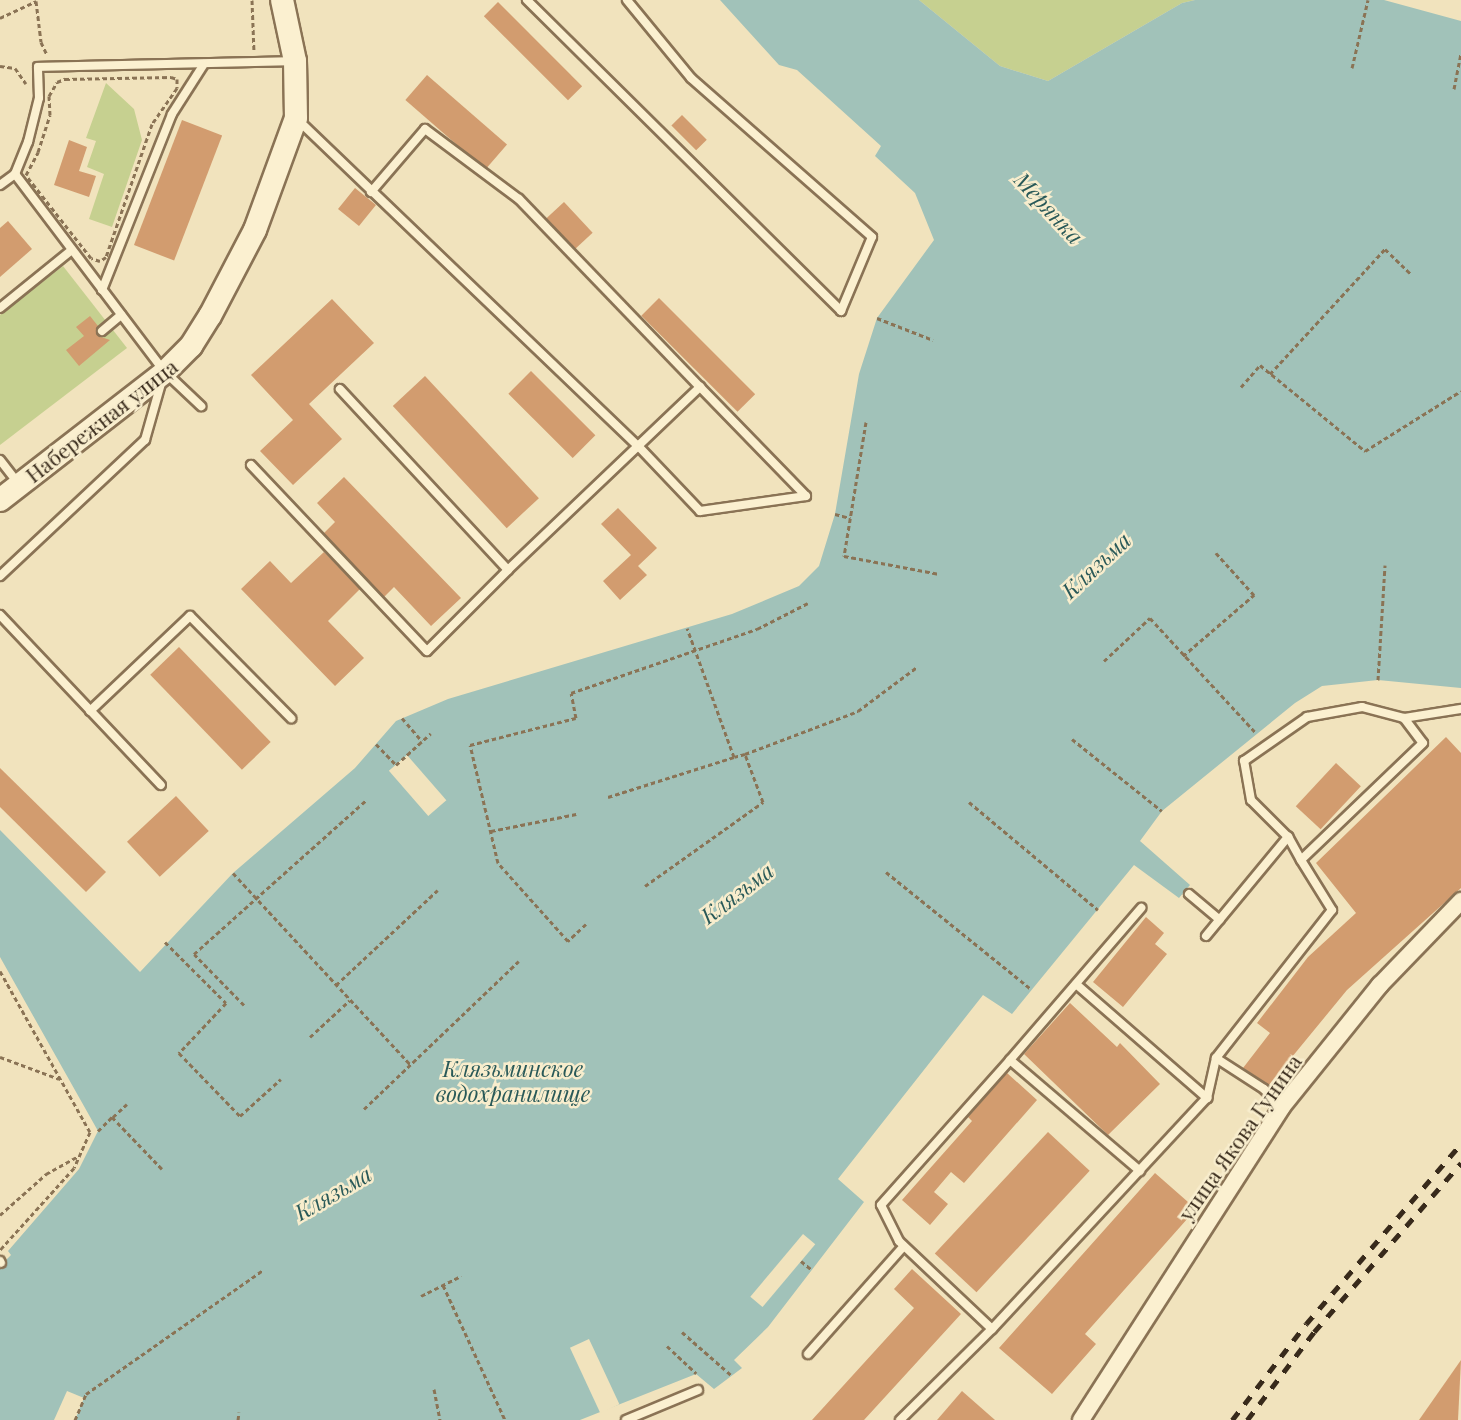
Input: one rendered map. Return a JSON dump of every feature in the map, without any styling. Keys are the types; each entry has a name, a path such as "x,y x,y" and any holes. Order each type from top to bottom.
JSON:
{"street":[{"name":"Набережная улица","path":"0,500 165,372 190,346 210,316 255,231 296,118 295,62 282,0"},
{"name":"улица Якова Гунина","path":"1081,1420 1281,1108 1380,985 1461,901"}],"lane":[{"path":"527,0 841,311 872,237 691,78 627,0"},
{"path":"0,185 15,174 39,98 38,67 295,62"},
{"path":"102,290 172,114 204,64"},
{"path":"296,118 371,192 638,446 700,511 806,496 519,200 424,129 371,192"},
{"path":"15,174 165,372 201,406"},
{"path":"0,308 72,250"},
{"path":"102,331 121,315"},
{"path":"0,576 145,440 165,372"},
{"path":"251,465 427,651 508,570 700,387"},
{"path":"340,389 508,570"},
{"path":"0,460 19,485"},
{"path":"0,615 161,785"},
{"path":"90,711 190,616 291,718"},
{"path":"900,1420 992,1329 1208,1098 1216,1058 1332,910 1288,837 1251,800 1244,761 1307,717 1362,707 1404,718 1461,710"},
{"path":"1301,860 1423,743 1404,718"},
{"path":"1206,936 1288,837"},
{"path":"1189,894 1220,920"},
{"path":"992,1329 904,1246 881,1205 1141,908"},
{"path":"1076,984 1208,1098"},
{"path":"1216,1058 1264,1089 1281,1108"},
{"path":"1010,1060 1140,1171"},
{"path":"808,1354 904,1246"},
{"path":"626,1420 698,1390"}],"path":[{"path":"0,18 37,0 41,42 51,56"},
{"path":"242,53 254,53 252,0"},
{"path":"1352,68 1368,0"},
{"path":"1454,89 1461,54"},
{"path":"0,66 15,68 24,78 27,92"},
{"path":"65,79 177,79 177,88 152,124 127,206 106,258 100,261 91,258 27,175 50,115 49,96 57,82 65,79"},
{"path":"1270,374 1385,249 1411,274"},
{"path":"877,318 933,340"},
{"path":"1241,387 1260,365 1365,451 1461,391"},
{"path":"866,423 844,556 939,574"},
{"path":"835,514 850,518"},
{"path":"1183,656 1254,596 1216,553"},
{"path":"1378,680 1385,565"},
{"path":"586,924 568,941 498,863 470,745 576,718 571,693 757,630 808,603"},
{"path":"1104,661 1150,618 1256,733"},
{"path":"687,628 734,757"},
{"path":"608,797 745,754 858,711 917,667"},
{"path":"402,718 422,741"},
{"path":"376,744 396,765 431,733"},
{"path":"1072,739 1162,811"},
{"path":"645,886 763,802 745,754"},
{"path":"244,1005 194,954 366,800"},
{"path":"969,802 1098,910"},
{"path":"490,831 576,814"},
{"path":"233,873 411,1065"},
{"path":"886,873 1031,989"},
{"path":"336,985 438,890"},
{"path":"165,942 226,1003 179,1053 240,1116 281,1079"},
{"path":"364,1109 519,961"},
{"path":"0,971 90,1132 67,1176 0,1250"},
{"path":"310,1037 350,999"},
{"path":"0,1057 61,1080"},
{"path":"98,1131 127,1104"},
{"path":"112,1117 162,1169"},
{"path":"0,1215 46,1174 79,1156"},
{"path":"801,1261 812,1270"},
{"path":"75,1420 86,1394 263,1270"},
{"path":"421,1296 460,1276"},
{"path":"443,1285 505,1420"},
{"path":"682,1332 732,1376"},
{"path":"667,1346 696,1373"},
{"path":"434,1389 440,1420"},
{"path":"238,1420 239,1412"}],"green space":[{"path":"919,0 1195,0 1182,3 1048,81 1000,66"},
{"path":"106,83 134,109 142,140 112,227 89,219 104,174 87,167 96,141 86,138"},
{"path":"63,266 127,348 0,445 0,315"}],"water":[{"name":"Клязьминское водохранилище","path":"720,0 919,0 1000,66 1048,81 1182,3 1195,0 1384,0 1461,21 1461,688 1378,680 1322,686 1295,703 1162,811 1140,841 1190,885 1179,898 1134,865 1012,1014 983,995 838,1179 864,1202 768,1327 734,1360 742,1368 714,1389 696,1374 580,1420 0,1420 0,1266 11,1255 8,1251 79,1169 98,1131 0,957 0,830 140,972 233,873 355,768 396,721 448,699 732,614 799,586 819,566 835,514 859,374 877,318 934,240 915,193 875,156 881,146 797,70 779,65"}],"pier":[{"path":"407,755 446,800 428,816 389,771"},
{"path":"803,1234 815,1244 763,1307 750,1297"},
{"path":"589,1339 619,1404 600,1413 570,1348"},
{"path":"67,1391 84,1398 75,1420 54,1420"}],"building":[{"path":"498,2 582,86 568,100 484,16"},
{"path":"427,75 507,145 485,169 405,100"},
{"path":"682,115 707,140 696,150 671,126"},
{"path":"182,120 222,135 174,261 134,245"},
{"path":"69,140 87,147 79,171 96,176 89,197 54,185"},
{"path":"355,188 376,205 359,226 338,209"},
{"path":"564,202 593,233 575,249 546,218"},
{"path":"8,221 32,249 0,277 0,228"},
{"path":"659,298 755,394 737,412 641,316"},
{"path":"332,299 374,343 309,404 342,439 293,485 260,451 293,420 251,375"},
{"path":"90,316 98,326 98,336 110,340 79,366 66,350 84,336 76,327"},
{"path":"531,371 595,435 573,458 508,394"},
{"path":"425,376 539,498 507,528 393,406"},
{"path":"344,477 461,598 431,626 394,587 384,597 324,533 335,522 317,503"},
{"path":"618,508 657,548 638,566 647,575 620,600 603,581 631,555 601,524"},
{"path":"324,552 360,589 328,621 364,658 335,686 241,589 270,561 291,583"},
{"path":"179,647 271,742 242,770 150,675"},
{"path":"1446,737 1461,753 1461,888 1347,990 1269,1085 1243,1068 1270,1033 1257,1023 1308,957 1356,913 1316,863"},
{"path":"1336,763 1361,786 1321,829 1296,806"},
{"path":"0,768 106,872 86,892 0,807"},
{"path":"176,796 209,831 160,877 127,842"},
{"path":"1146,917 1164,933 1155,944 1167,954 1123,1007 1093,982"},
{"path":"1070,1003 1117,1047 1120,1043 1160,1084 1108,1135 1024,1054"},
{"path":"1007,1073 1037,1100 964,1183 951,1172 934,1192 948,1204 930,1225 902,1200 972,1121 968,1117"},
{"path":"1048,1132 1090,1171 976,1292 935,1253"},
{"path":"1155,1173 1196,1209 1085,1334 1096,1344 1052,1394 999,1348"},
{"path":"912,1269 961,1314 864,1420 812,1420 914,1308 894,1289"},
{"path":"1461,1360 1458,1420 1419,1420"},
{"path":"962,1391 995,1420 937,1420"}],"railway":[{"path":"1232,1420 1306,1324 1461,1144"},
{"path":"1247,1420 1314,1332 1461,1163"}],"water label":[{"name":"Мерянка","path":"1049,208"},
{"name":"Клязьма","path":"1096,565"},
{"name":"Клязьма","path":"737,893"},
{"name":"Клязьма","path":"333,1193"}]}
